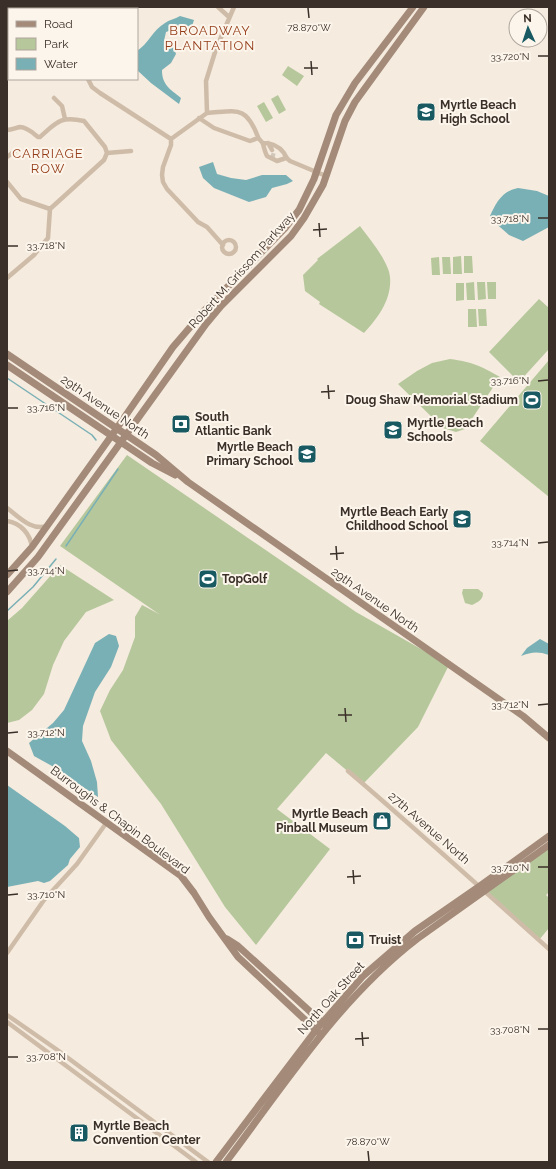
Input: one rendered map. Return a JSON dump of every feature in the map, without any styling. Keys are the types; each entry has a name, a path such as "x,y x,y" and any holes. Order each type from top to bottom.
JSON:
{"main road":[{"name":"Robert M. Grissom Parkway","path":"7,575 32,547 174,347 204,311 285,228 299,210 316,172 336,115 355,83 413,7"},
{"name":"Robert M. Grissom Parkway","path":"7,592 38,557 120,441 206,324 221,306 291,236 304,218 323,185 345,121 355,102 424,7"},
{"name":"29th Avenue North","path":"7,354 156,455 188,482 523,716 549,738"},
{"name":"29th Avenue North","path":"7,365 152,463 188,482"},
{"name":"Burroughs & Chapin Boulevard","path":"7,751 108,822 181,876 238,957 318,1032"},
{"name":"North Oak Street","path":"483,889 549,836"},
{"name":"North Oak Street","path":"216,1162 363,976 415,931 483,889 549,845"},
{"name":"Burroughs & Chapin Boulevard","path":"224,937 238,946 325,1025"},
{"name":"North Oak Street","path":"226,1162 318,1032"}],"street":[{"path":"218,7 229,17"},
{"path":"207,113 206,81 216,49 234,7"},
{"path":"88,80 92,87 100,93 171,138"},
{"path":"54,98 62,106 65,119"},
{"path":"171,138 207,113 237,111 245,114 256,129 258,138 275,146 283,152 285,159"},
{"path":"199,118 214,128 250,141 258,138"},
{"path":"7,130 23,127 40,137 57,122 65,119 84,121 105,147 107,153 104,160 50,209 48,238 34,255 7,278"},
{"path":"171,138 171,145 163,167 163,182 198,222 207,227 223,245"},
{"path":"266,143 264,151 266,156 277,161 285,159"},
{"path":"266,143 274,153"},
{"path":"7,157 16,150"},
{"path":"107,153 132,151"},
{"path":"264,151 274,153 326,176"},
{"path":"274,153 283,152"},
{"path":"7,182 21,199 50,209"},
{"path":"7,508 34,527 40,528 47,526"},
{"path":"8,521 27,532 31,540 32,547"},
{"name":"27th Avenue North","path":"348,771 549,949"},
{"path":"7,953 44,900 77,864 108,822"},
{"path":"7,1015 56,1049 208,1162"},
{"path":"7,1022 196,1162"}],"green space":[{"path":"288,66 304,76 297,86 282,75"},
{"path":"278,95 286,110 279,114 271,99"},
{"path":"264,102 273,118 266,122 257,106"},
{"path":"360,226 382,257 389,271 390,277 389,293 383,308 364,333 319,304 320,302 305,291 303,275 318,260 317,259"},
{"path":"461,256 462,274 453,274 453,257"},
{"path":"464,256 472,256 473,273 464,273"},
{"path":"439,257 440,275 432,275 431,258"},
{"path":"442,257 450,257 451,274 443,274"},
{"path":"474,282 475,300 467,300 466,283"},
{"path":"477,282 485,282 486,299 478,300"},
{"path":"487,282 496,282 496,299 488,299"},
{"path":"456,283 464,283 464,300 456,301"},
{"path":"539,299 549,308 549,349 519,382 489,352"},
{"path":"468,309 476,309 477,327 468,327"},
{"path":"478,309 486,309 487,326 479,326"},
{"path":"450,359 476,365 500,377 465,429 456,432 443,428 398,384 432,363"},
{"name":"Doug Shaw Memorial Stadium","path":"549,360 549,497 480,441"},
{"path":"127,455 356,612 449,665 418,727 363,784 326,753 277,809 330,849 256,945 225,907 161,804 111,740 100,711 110,690 123,670 135,637 135,617 142,605 159,614 60,546"},
{"path":"60,565 114,600 86,612 64,641 53,665 44,694 32,710 19,720 7,723 7,621 22,608"},
{"path":"463,589 478,589 483,593 482,597 478,602 472,605 465,603 462,593"},
{"path":"549,845 549,892 546,895 549,898 549,928 539,940 486,891"}],"water":[{"path":"180,16 194,20 192,26 177,28 166,32 164,41 173,46 176,54 171,63 162,70 162,75 165,83 181,98 179,104 151,83 138,71 138,50 161,26"},
{"path":"213,162 217,174 231,178 246,180 262,175 286,175 293,181 272,188 266,197 249,202 214,188 203,178 199,167"},
{"path":"518,188 537,191 549,196 549,227 523,241 509,235 492,220 490,216 500,198 508,192"},
{"path":"109,634 116,636 119,646 111,667 95,692 83,726 82,741 91,761 97,782 98,797 52,766 34,756 29,743 53,723 64,710 95,643"},
{"path":"540,639 549,644 549,655 535,652 521,656 527,648"},
{"path":"7,785 65,826 79,838 80,847 70,859 68,865 50,881 44,883 38,881 7,887"}],"waterway":[{"path":"7,378 92,435 96,440"},
{"path":"66,546 118,469"},
{"path":"7,611 33,587 56,559"}],"tunnel":[{"path":"271,155 275,156"}],"place":[{"name":"Myrtle Beach High School","path":"426,112"},
{"name":"Doug Shaw Memorial Stadium","path":"532,400"},
{"name":"South Atlantic Bank","path":"181,424"},
{"name":"Myrtle Beach Schools","path":"393,430"},
{"name":"Myrtle Beach Primary School","path":"307,454"},
{"name":"Myrtle Beach Early Childhood School","path":"462,519"},
{"name":"TopGolf","path":"208,579"},
{"name":"Myrtle Beach Pinball Museum","path":"382,821"},
{"name":"Truist","path":"355,940"},
{"name":"Myrtle Beach Convention Center","path":"79,1133"}],"district":[{"name":"BROADWAY PLANTATION","path":"210,38"},
{"name":"CARRIAGE ROW","path":"48,160"}]}
